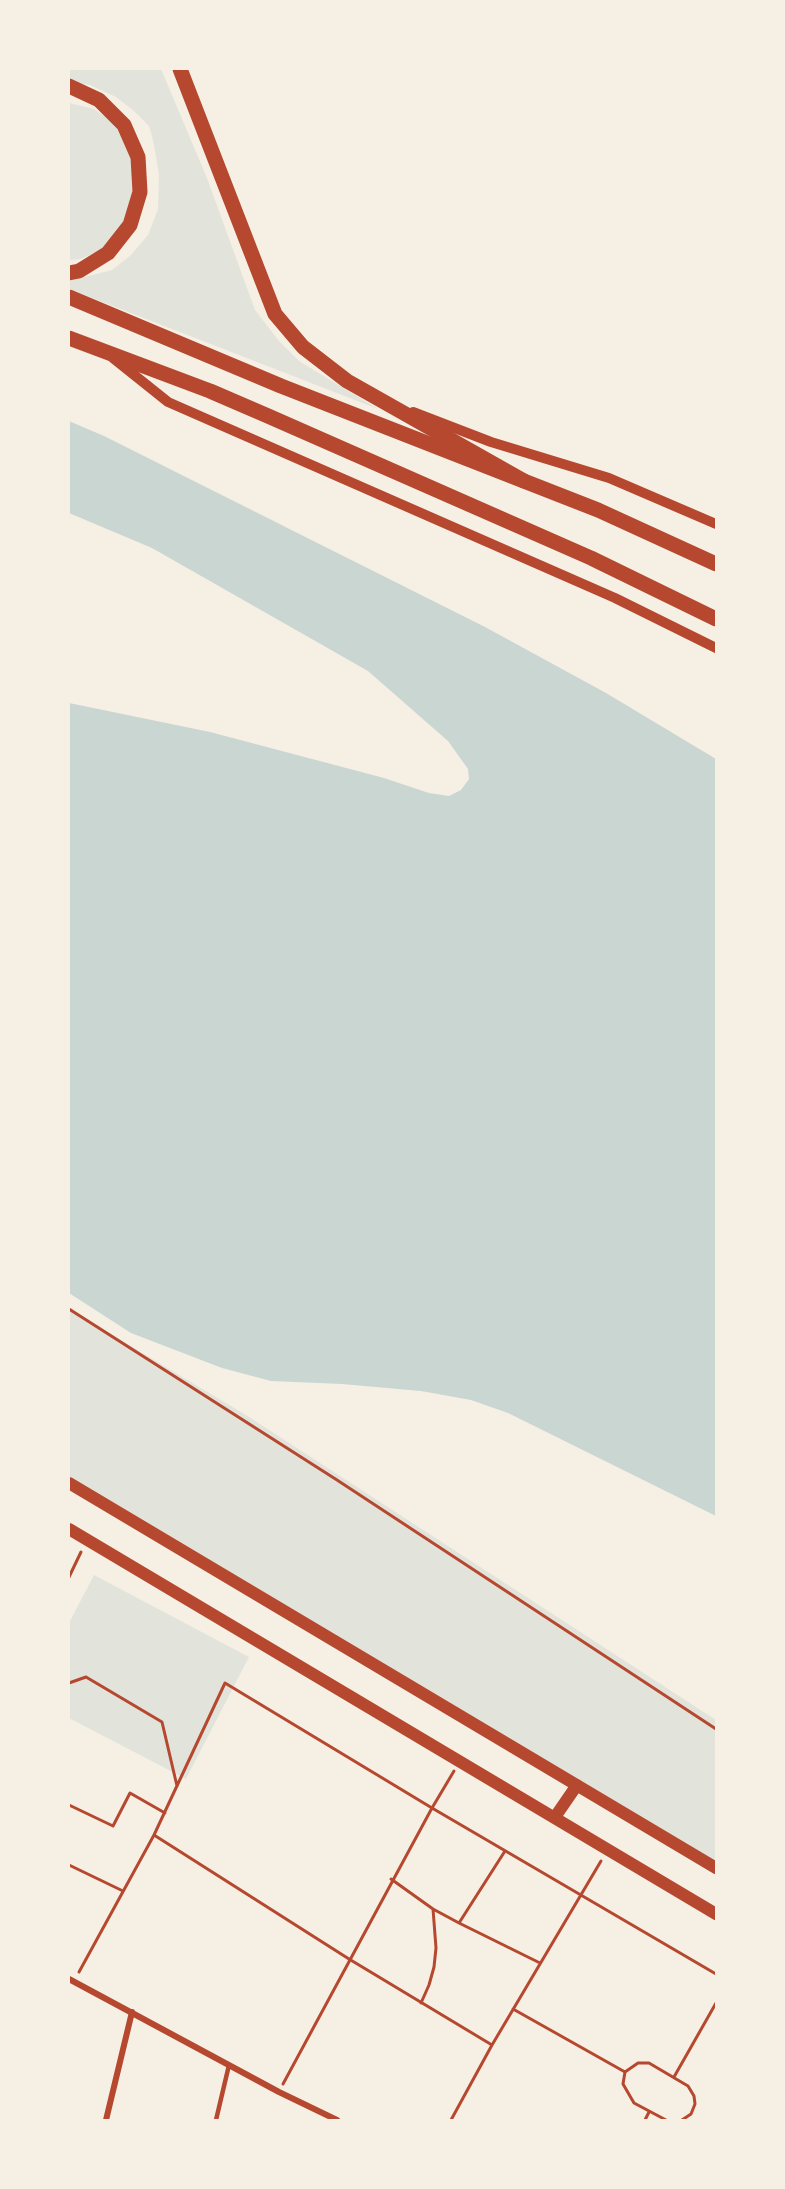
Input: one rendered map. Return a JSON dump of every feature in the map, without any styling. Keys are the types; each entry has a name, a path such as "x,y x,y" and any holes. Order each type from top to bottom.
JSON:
{"main road":[{"path":"180,69 275,314 303,347 347,381 524,481"},
{"path":"69,86 99,100 124,125 138,157 140,192 130,225 108,253 79,271 69,273"},
{"path":"69,297 281,386 598,510 716,564"},
{"path":"69,338 210,391 591,558 716,619"},
{"path":"69,1483 716,1868"},
{"path":"69,1529 716,1914"},
{"path":"555,1817 577,1785"}],"street":[{"path":"106,352 168,402 615,597 716,648"},
{"path":"375,397 491,442 609,478 716,524"},
{"path":"72,1980 279,2092 337,2120"},
{"path":"106,2120 132,2012"}],"lane":[{"path":"216,2120 230,2065"},
{"path":"319,2120 321,2112"}],"path":[{"path":"69,1309 347,1486 716,1729"},
{"path":"69,1576 87,1540"},
{"path":"69,1683 86,1677 162,1722 177,1787"},
{"path":"72,1980 154,1835 225,1683 432,1808 716,1974"},
{"path":"279,2092 392,1880 460,1761"},
{"path":"69,1805 113,1827 130,1792 165,1813"},
{"path":"154,1835 349,1959 492,2045"},
{"path":"451,2120 492,2045 608,1849"},
{"path":"459,1923 505,1851"},
{"path":"69,1865 123,1891"},
{"path":"392,1880 433,1909 540,1963"},
{"path":"421,2003 434,1967 436,1948 433,1909"},
{"path":"674,2076 716,2003"},
{"path":"513,2009 625,2072"},
{"path":"666,2120 633,2103 623,2084 625,2072 638,2063 649,2063 688,2086 694,2096 695,2104 691,2114 682,2120"},
{"path":"645,2120 650,2112"}],"shaded area":[{"path":"69,69 161,69 207,178 255,310 279,341 299,361 378,409 69,289 69,281 112,270 131,255 148,235 158,209 159,174 149,126 116,97 90,85 69,82"},
{"path":"69,103 94,109 113,122 127,137 138,165 133,211 101,250 81,259 69,260"},
{"path":"69,421 104,436 485,627 606,693 716,759 716,1516 508,1413 471,1400 421,1391 271,1381 222,1368 131,1333 69,1293 69,703 210,732 384,778 429,793 449,796 461,790 469,779 468,769 448,741 368,671 152,548 69,513"},
{"path":"69,1309 246,1415 716,1720 716,1868 69,1484"},
{"path":"94,1575 249,1657 186,1779 69,1718 69,1623"}]}
